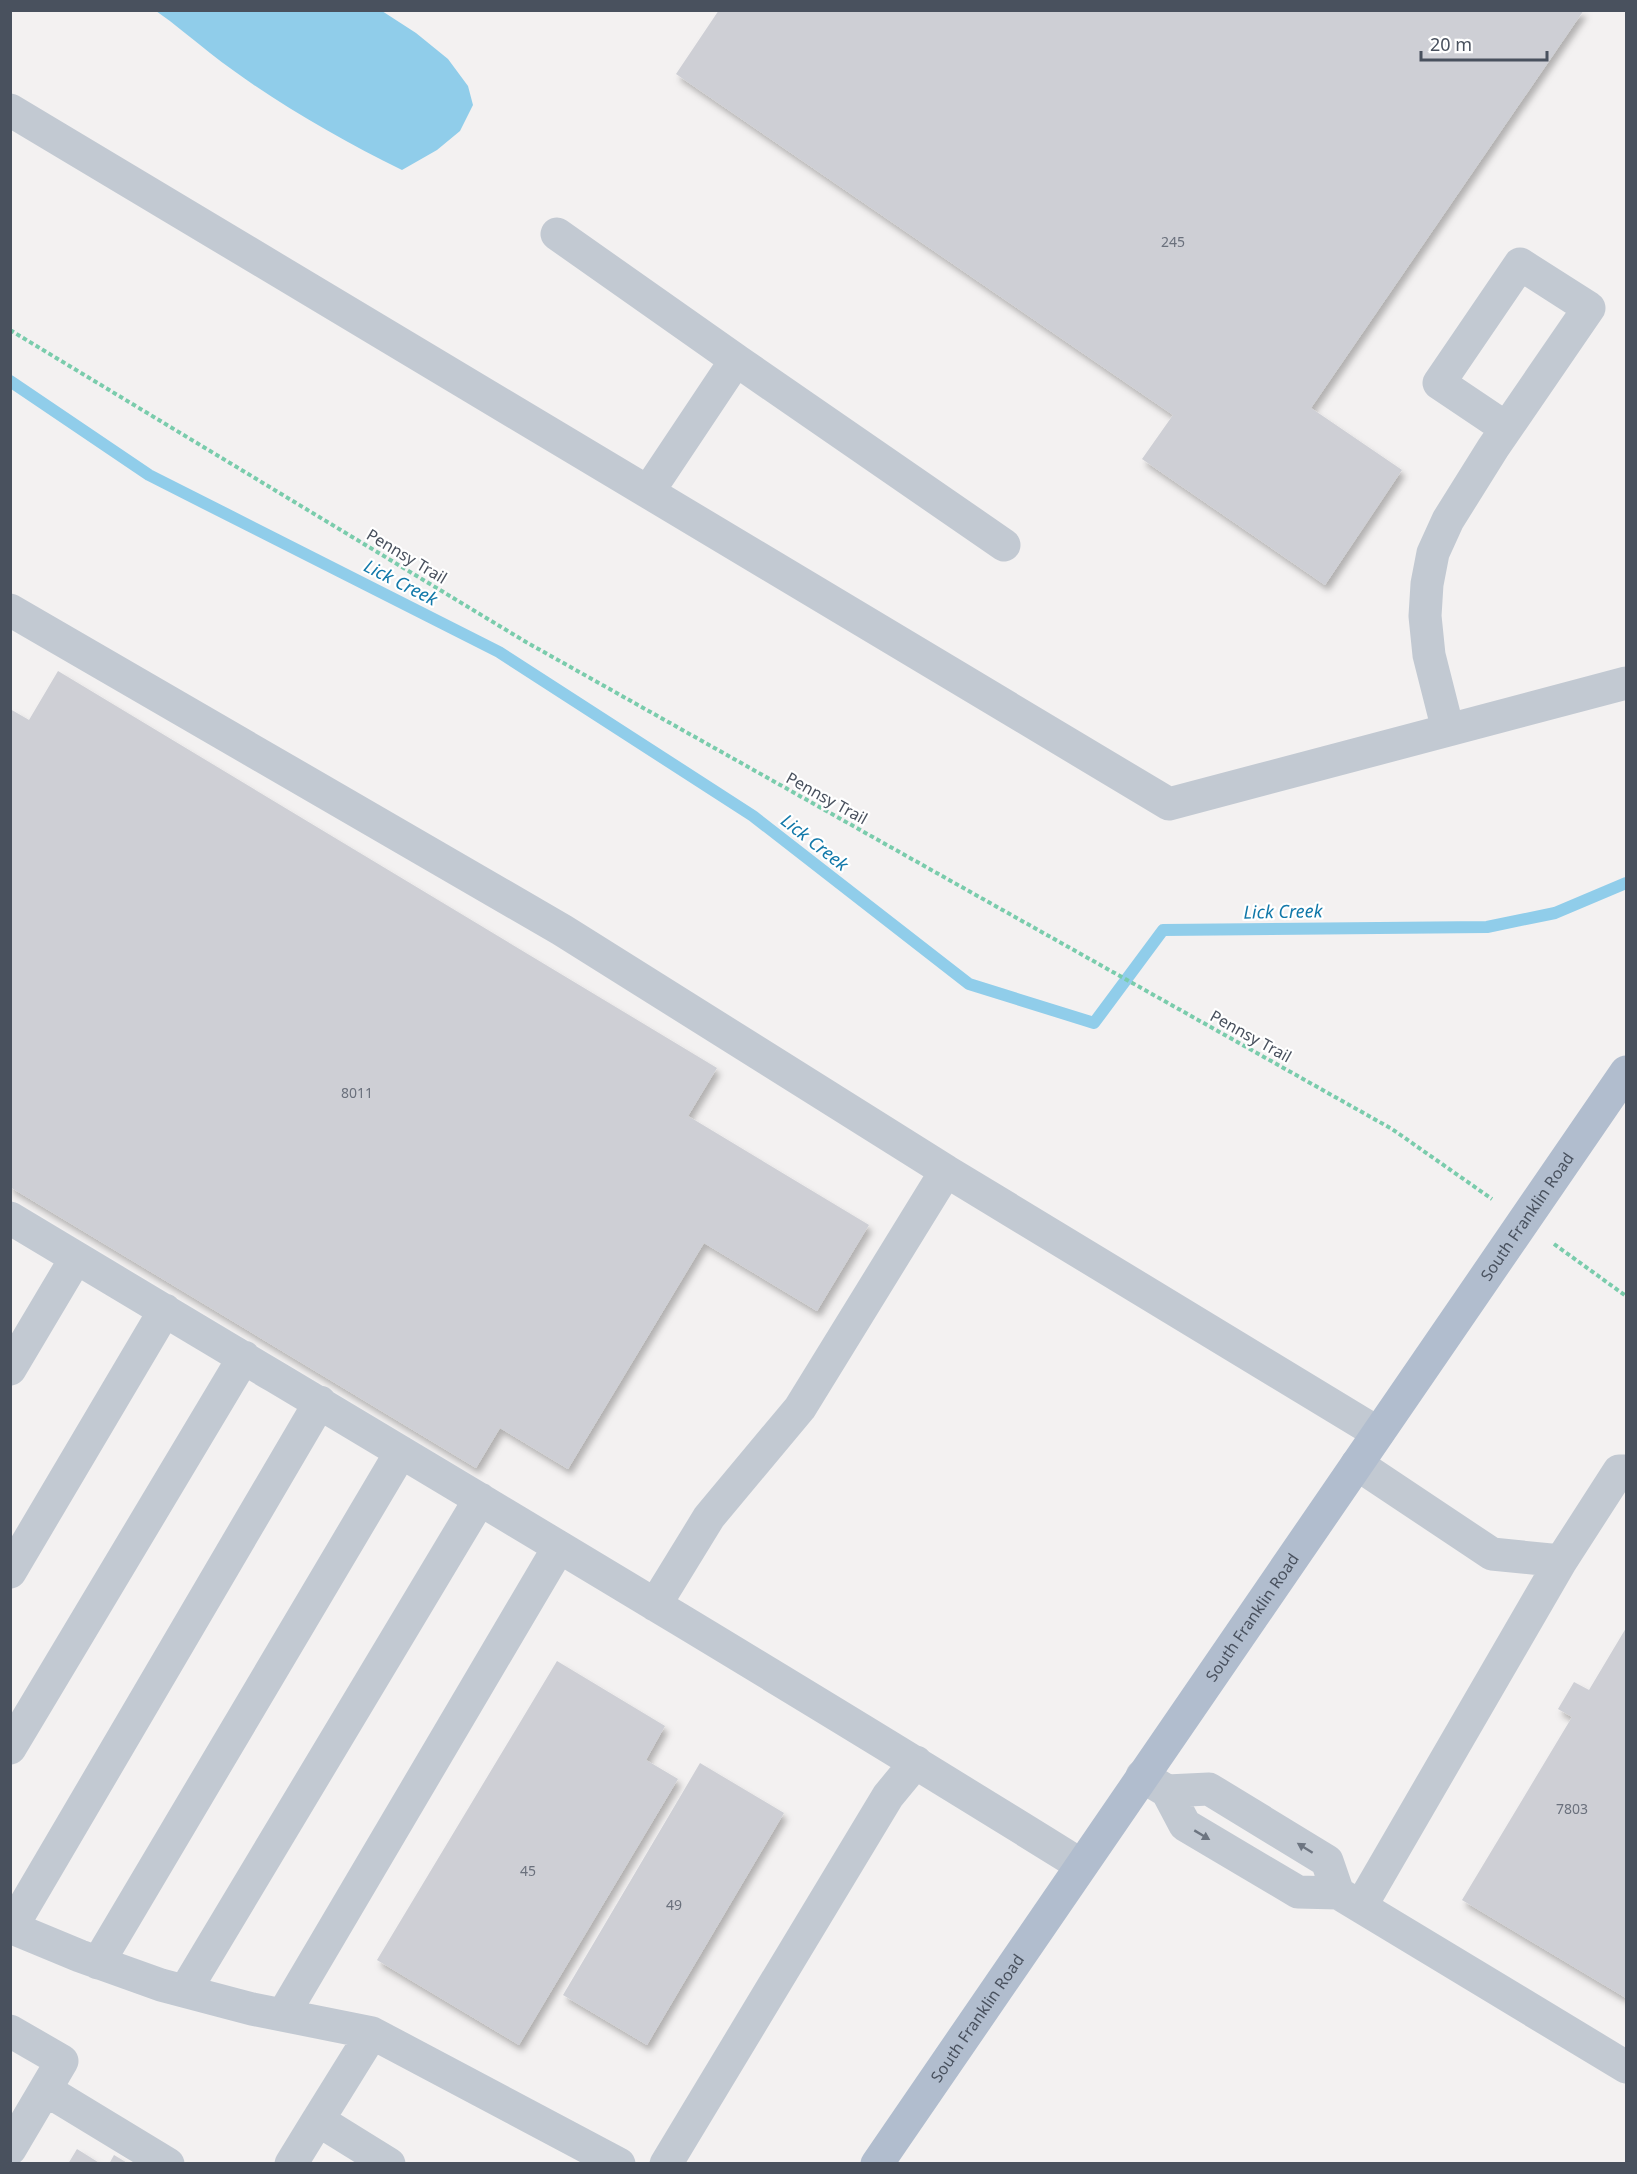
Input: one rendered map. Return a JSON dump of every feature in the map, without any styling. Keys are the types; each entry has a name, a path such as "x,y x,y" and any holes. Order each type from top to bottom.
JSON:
{"main road":[{"name":"South Franklin Road","path":"877,2163 1081,1865 1154,1784 1357,1464 1626,1071"}],"lane":[{"path":"10,110 1169,804 1626,683"},
{"path":"557,234 1004,545"},
{"path":"1448,730 1430,655 1425,616 1427,584 1433,553 1448,520 1506,428 1589,308 1520,264 1439,383 1506,428"},
{"path":"648,492 736,360"},
{"path":"10,610 562,930 946,1171 1378,1433"},
{"path":"655,1605 709,1517 800,1408 946,1171"},
{"path":"10,1218 320,1402 916,1762 1081,1865"},
{"path":"10,1369 76,1258"},
{"path":"10,1572 165,1310"},
{"path":"10,1748 244,1357"},
{"path":"320,1402 11,1927 98,1963 185,1991 252,2009 372,2033 619,2163"},
{"path":"98,1963 402,1452"},
{"path":"1357,1464 1492,1554 1561,1561"},
{"path":"1349,1899 1619,1471 1626,1471"},
{"path":"185,1991 480,1499"},
{"path":"283,2014 559,1547"},
{"path":"666,2163 888,1796 916,1762"},
{"path":"1154,1784 1209,1789 1327,1861 1349,1899"},
{"path":"1154,1784 1185,1825 1216,1844 1298,1892 1349,1899 1626,2067"},
{"path":"10,2031 62,2061 10,2149"},
{"path":"291,2163 372,2033"},
{"path":"46,2090 168,2163"},
{"path":"318,2120 388,2163"}],"path":[{"name":"Pennsy Trail","path":"10,330 526,642 1392,1129 1626,1296"}],"water":[{"path":"156,11 382,11 416,33 448,59 468,86 473,105 460,131 437,150 402,170 327,131 279,102 232,70"}],"building":[{"path":"719,10 1584,10 1311,408 1402,470 1325,585 1142,459 1173,415 676,74"},
{"path":"58,671 717,1068 688,1116 869,1225 817,1311 704,1243 568,1469 500,1428 476,1468 10,1187 10,709 29,720"},
{"path":"1626,1628 1626,1998 1462,1900 1572,1717 1558,1709 1574,1682 1589,1690"},
{"path":"557,1661 665,1726 646,1760 678,1779 519,2045 377,1960"},
{"path":"700,1763 784,1813 647,2045 563,1995"},
{"path":"77,2149 101,2164 68,2164"},
{"path":"114,2155 129,2164 109,2164"}],"waterway":[{"name":"Lick Creek","path":"10,381 149,475 499,652 753,816 969,984 1094,1023 1163,930 1487,927 1555,913 1626,883"}]}
